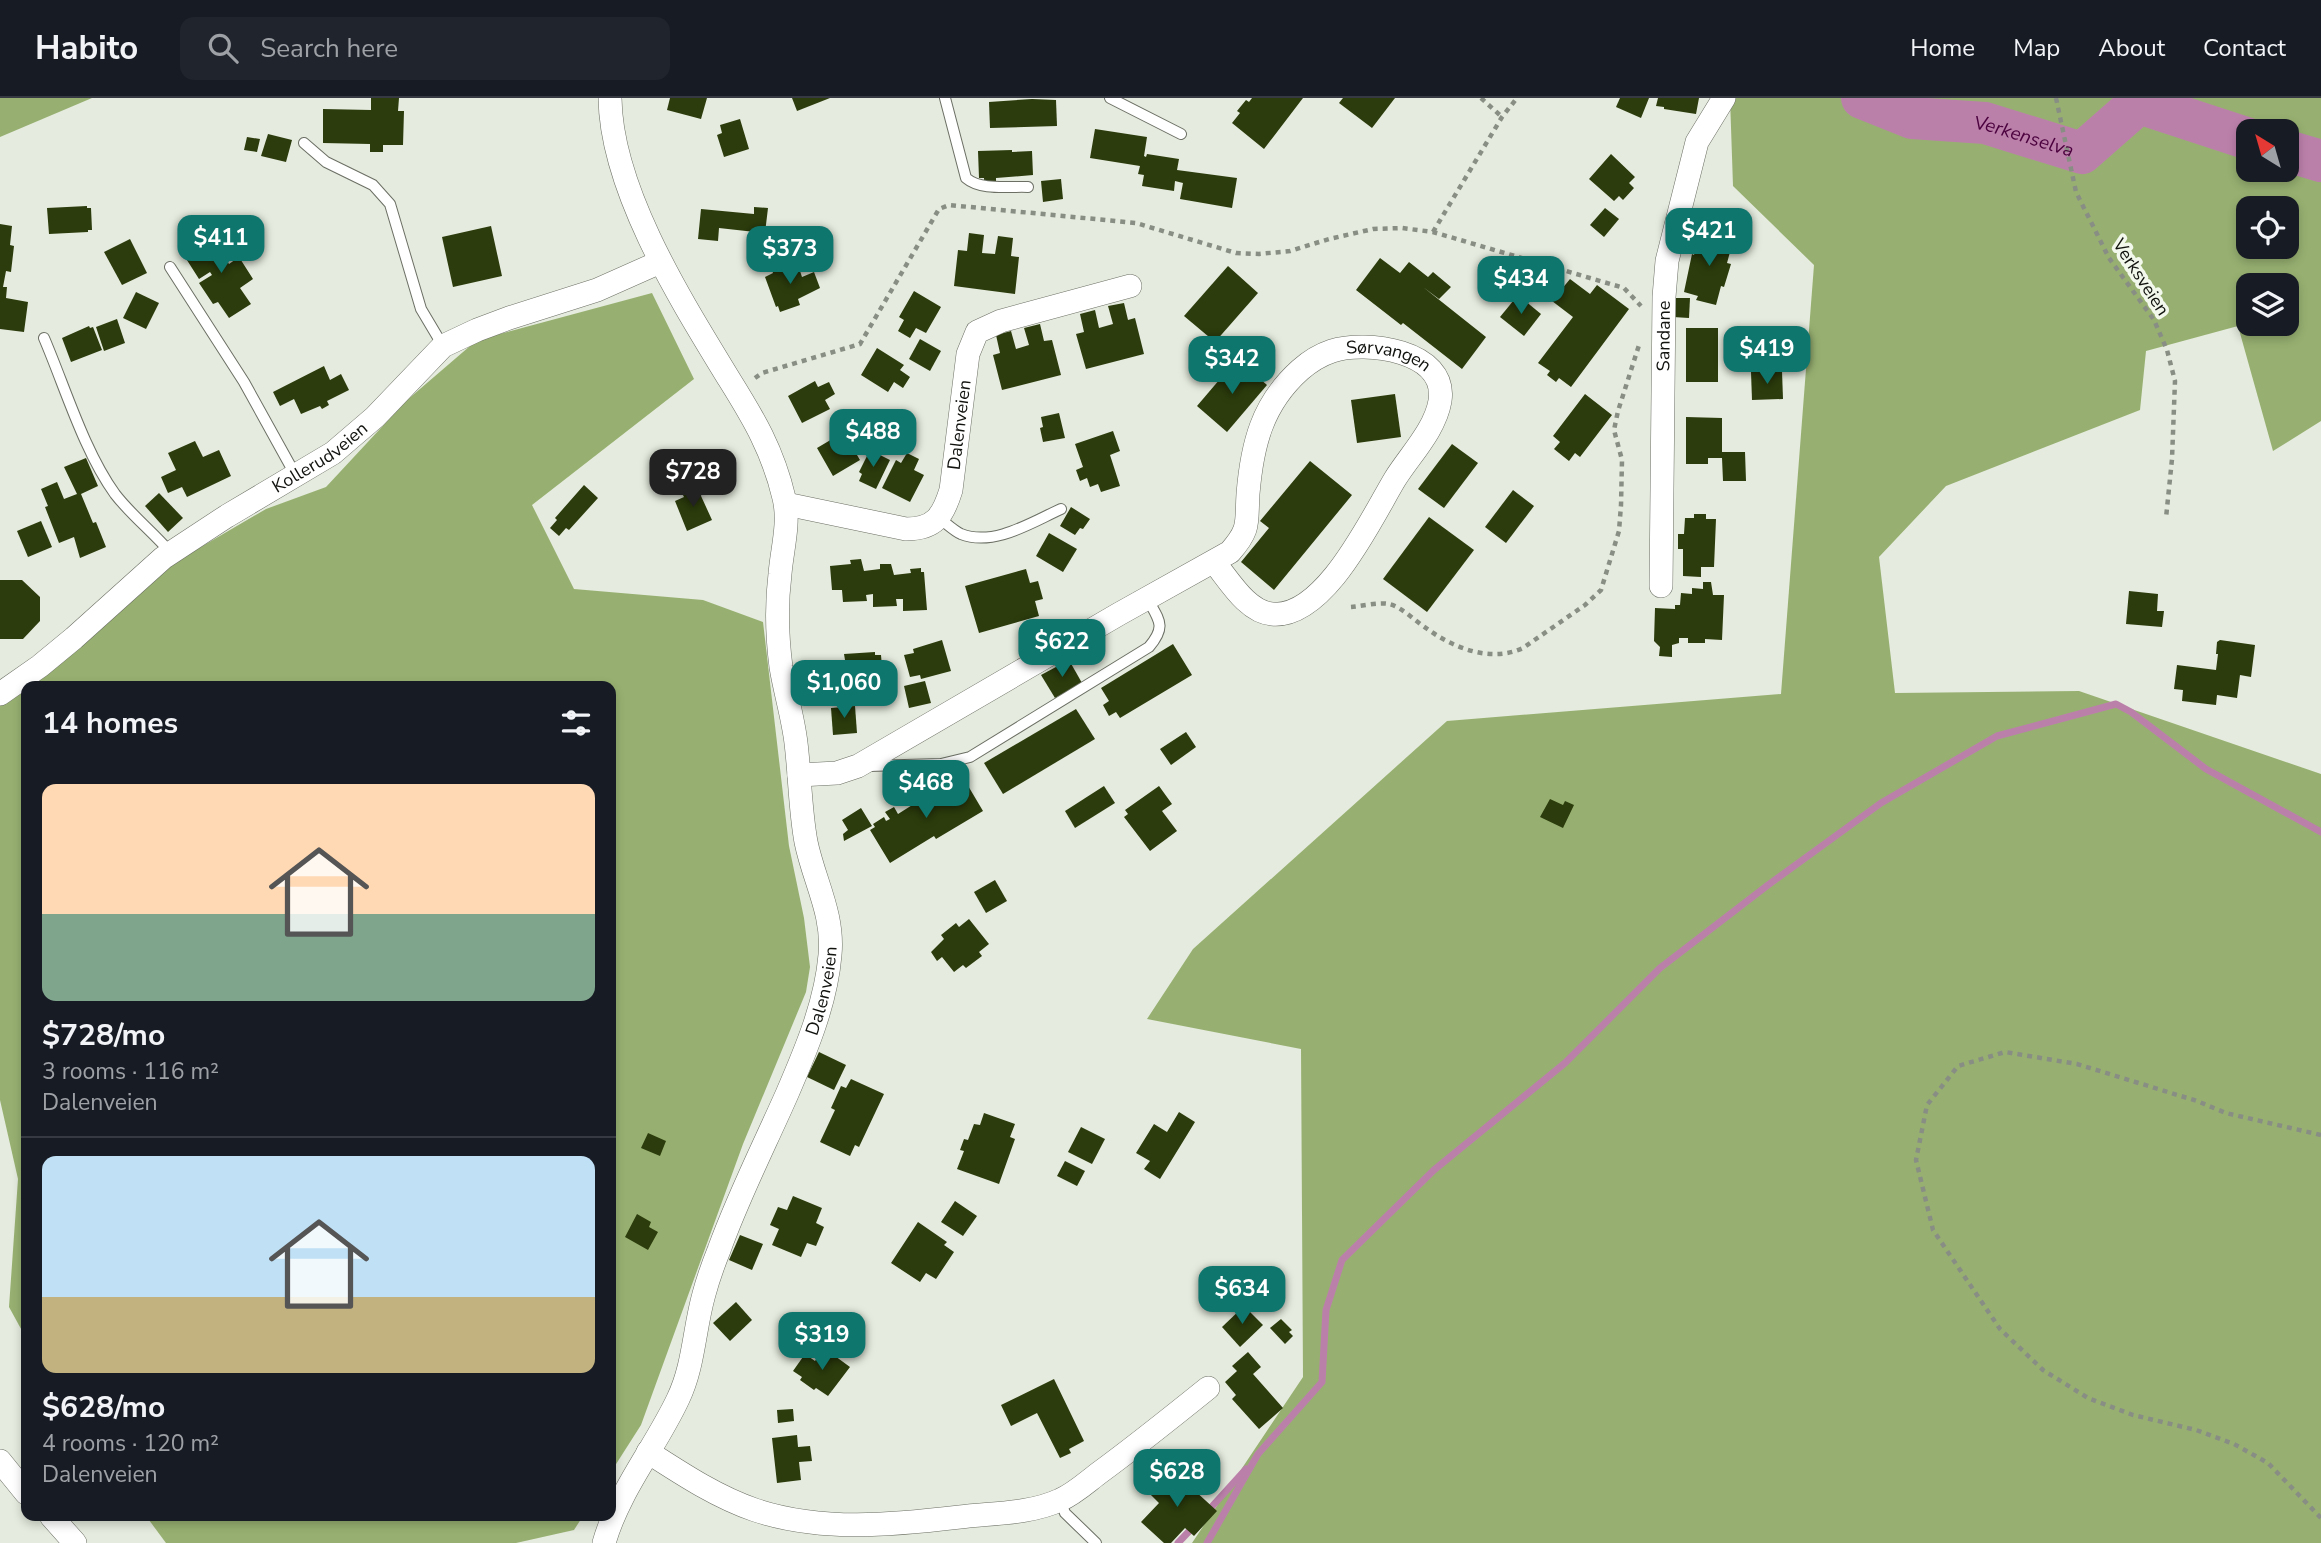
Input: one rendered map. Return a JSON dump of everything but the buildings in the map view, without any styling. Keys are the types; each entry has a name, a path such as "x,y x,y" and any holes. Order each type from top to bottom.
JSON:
{"street":[{"name":"Dalenveien","path":"610,98 610,114 625,180 660,262 753,416 768,447 786,504 786,534 778,593 777,630 782,673 796,738 800,803 807,845 826,904 831,950 827,984 803,1057 720,1248 704,1295 692,1357 680,1395 616,1513"},
{"name":"Sandane","path":"1661,586 1664,297 1667,261 1697,142 1724,98"},
{"name":"Kollerudveien","path":"0,694 48,659 170,552 332,453 375,417 443,346 509,317 597,290 660,262"},
{"name":"Dalenveien","path":"939,518 951,490 968,354 977,332 1002,321 1130,286"},
{"name":"Sørvangen","path":"799,775 836,773 858,766 1230,552 1241,540 1248,526 1253,450 1262,421 1289,380 1315,358 1333,350 1364,347 1394,350 1414,356 1427,367 1440,387 1440,401 1433,423 1396,478 1344,565 1311,598 1296,610 1285,614 1259,611 1214,562"},
{"path":"786,504 906,529 920,529 939,518"},
{"path":"648,1452 700,1484 755,1510 784,1518 895,1534 1034,1508 1060,1500 1109,1466 1208,1388"},
{"path":"0,1461 21,1487"},
{"path":"55,1521 75,1543"},
{"name":"Dalenveien","path":"604,1543 613,1521"}],"lane":[{"path":"945,98 966,178 981,186 1028,187"},
{"path":"1110,98 1181,134"},
{"path":"304,143 327,162 373,186 390,204 421,309 443,346"},
{"path":"170,267 258,406 296,476"},
{"path":"44,338 88,445 104,476 129,510 170,552"},
{"path":"939,518 961,534 985,538 1013,530 1061,509"},
{"path":"858,766 941,764 970,757 1149,648 1159,636 1160,622 1147,598"},
{"path":"1060,1500 1065,1513 1096,1543"}],"path":[{"path":"1481,98 1502,117"},
{"path":"1433,232 1502,117 1517,98"},
{"name":"Verksveien","path":"2056,98 2076,192 2109,258 2154,320 2167,351 2175,381 2166,518"},
{"path":"753,386 753,380 762,373 860,344 939,209 949,205 1136,223 1236,253 1290,251 1373,229 1402,228 1433,232 1624,288 1642,307"},
{"path":"1351,607 1390,604 1445,641 1469,650 1492,654 1512,653 1585,605 1601,590 1619,531 1622,460 1614,430 1643,333"},
{"path":"2321,1135 2226,1113 2197,1101 2077,1064 2005,1052 1958,1066 1927,1105 1916,1160 1933,1230 2000,1329 2043,1370 2088,1398 2133,1415 2196,1430 2234,1444 2268,1463 2321,1518"}],"green space":[{"path":"0,98 92,98 0,137"},
{"path":"1730,98 2321,98 2321,421 2273,451 2241,336 2299,336 2299,273 2236,273 2236,327 2146,351 2140,410 1946,486 1879,557 1895,693 2079,691 2321,774 2321,1543 1192,1543 1303,1377 1301,1049 1147,1019 1193,949 1447,721 1781,694 1814,265 1733,186"},
{"path":"652,293 694,379 532,505 574,589 703,600 763,622 789,846 804,918 810,967 806,992 743,1144 641,1425 616,1464 616,681 21,681 21,1329 9,1307 18,1179 0,1100 0,695 177,561 266,509 326,487 406,401 477,340"},
{"path":"150,1521 580,1521 574,1530 516,1543 166,1543"}],"waterway":[{"name":"Verkenselva","path":"1862,98 1912,118 1985,123 2082,153 2139,103 2236,135"},
{"name":"Verkenselva","path":"2300,155 2321,161"},
{"path":"1207,1543 1258,1454 1322,1382 1326,1310 1342,1260 1434,1170 1565,1063 1660,968 1881,803 1997,736 2116,704 2131,712 2206,769 2321,832"},
{"path":"1207,1512 1246,1469"},
{"path":"1178,1543 1194,1526"}]}
